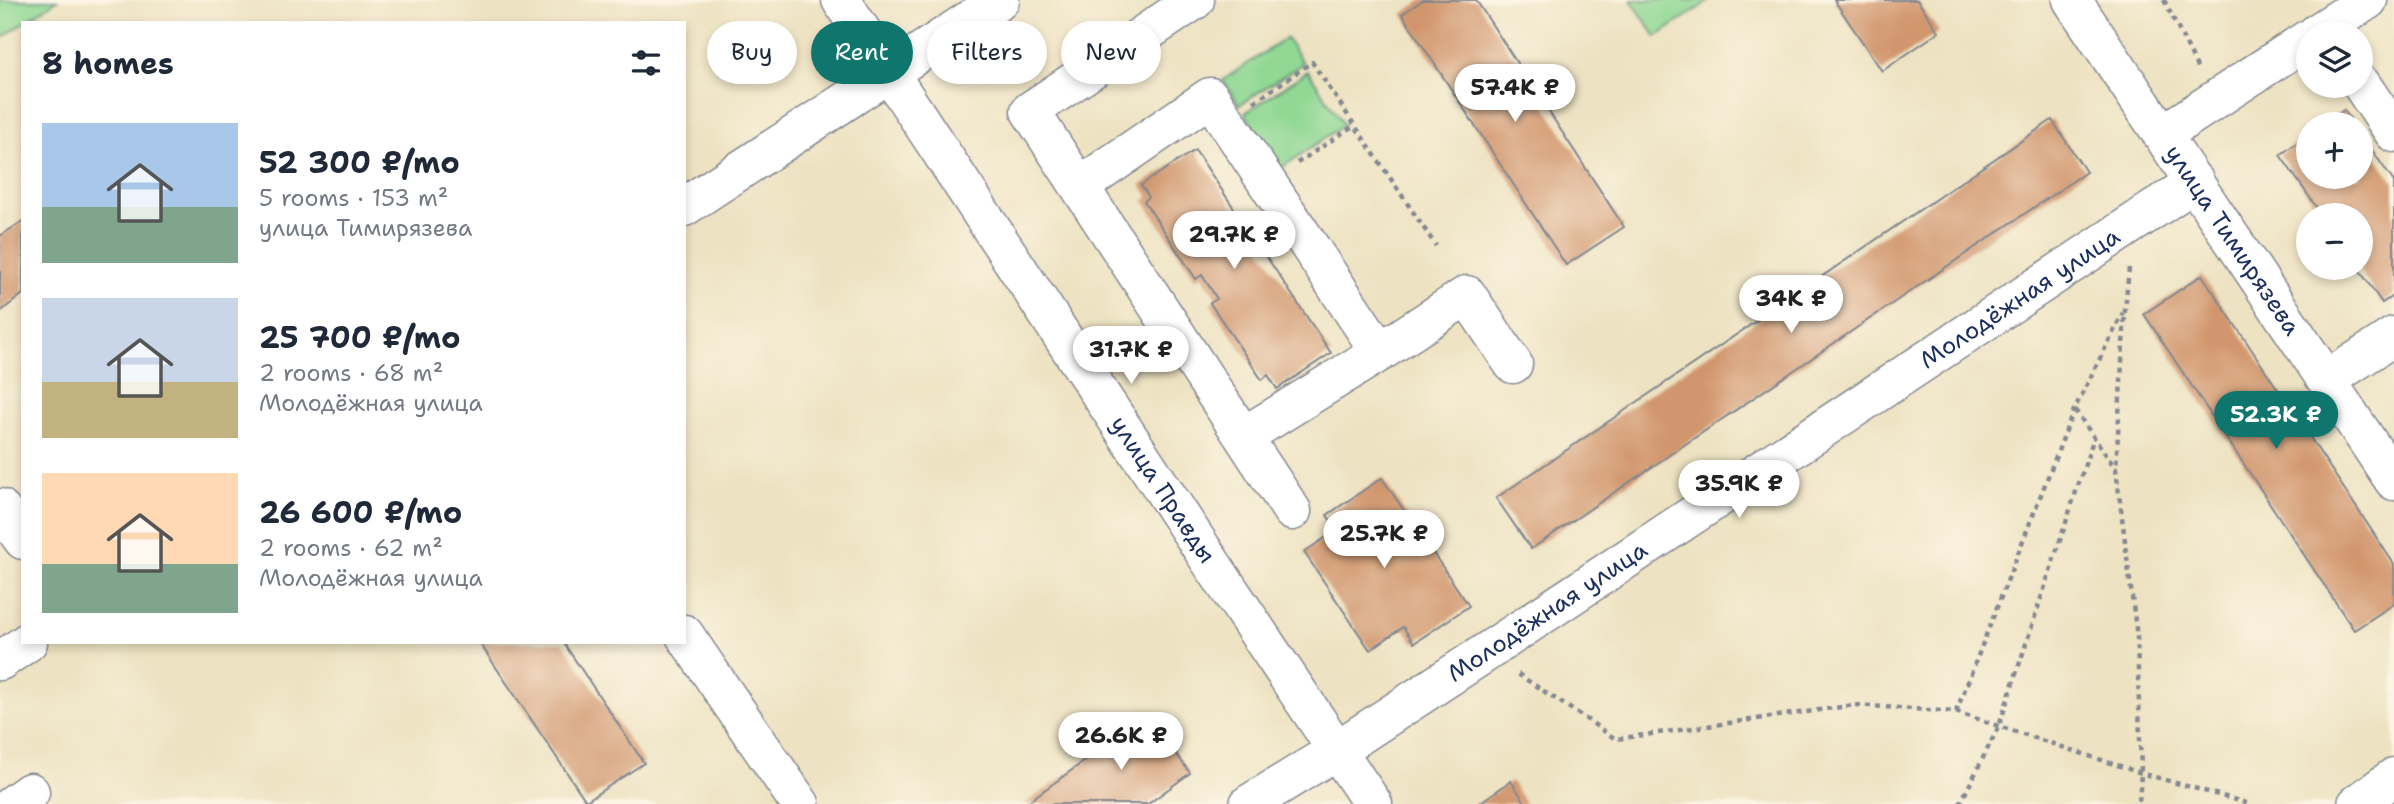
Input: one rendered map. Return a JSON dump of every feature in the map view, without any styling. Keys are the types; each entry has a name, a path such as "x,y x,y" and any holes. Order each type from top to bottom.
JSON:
{"street":[{"name":"улица Правды","path":"841,0 855,21"},
{"path":"913,57 1000,0"},
{"path":"1195,0 1030,111 1293,511"},
{"name":"улица Тимирязева","path":"2072,0 2394,481"},
{"path":"2338,21 2368,0"},
{"path":"2163,134 2296,49"},
{"path":"686,206 872,84"},
{"name":"улица Правды","path":"896,84 1373,804"},
{"path":"1080,186 1210,97 1380,352"},
{"path":"2370,98 2394,133"},
{"name":"Молодёжная улица","path":"1249,804 1485,653 2195,182"},
{"path":"1244,436 1467,295 1513,364"},
{"path":"2327,380 2394,336"},
{"path":"0,508 21,537"},
{"path":"686,637 800,804"},
{"path":"0,661 25,644"},
{"path":"2357,804 2392,783"}],"path":[{"path":"2164,0 2213,102"},
{"path":"1267,183 1354,125"},
{"path":"2135,222 2125,309 2116,469 2137,637 2141,773 2138,804"},
{"path":"1955,712 2074,410 2125,309"},
{"path":"2074,410 2116,469"},
{"path":"1960,804 1999,726 2094,437"},
{"path":"1485,653 1616,739 1855,705 1955,712 2141,773 2250,804"}],"green space":[{"path":"0,0 57,0 26,21 21,21 21,25 0,39"},
{"path":"1631,0 1710,0 1656,37"},
{"path":"1286,38 1303,63 1239,105 1223,80"},
{"path":"1308,71 1344,125 1281,168 1245,113"}],"building":[{"path":"1423,0 1476,0 1624,227 1566,265 1402,14"},
{"path":"1834,0 1917,0 1939,32 1882,71"},
{"path":"2052,120 2086,172 1531,549 1496,498"},
{"path":"2296,144 2296,178 2280,155"},
{"path":"1195,150 1331,353 1277,389 1268,375 1262,380 1210,303 1217,299 1202,275 1196,279 1144,201 1149,197 1141,185"},
{"path":"2373,151 2394,182 2394,295 2382,303 2366,280 2373,280 2373,203 2314,203 2304,189 2373,189"},
{"path":"21,222 21,296 0,312 0,236"},
{"path":"2202,275 2394,564 2394,604 2354,630 2144,314"},
{"path":"1382,478 1469,606 1414,643 1403,627 1370,650 1304,552 1337,530 1327,515"},
{"path":"480,644 564,644 644,763 586,801"},
{"path":"1148,715 1190,773 1148,804 1025,804"},
{"path":"1511,781 1526,804 1478,804"}]}
